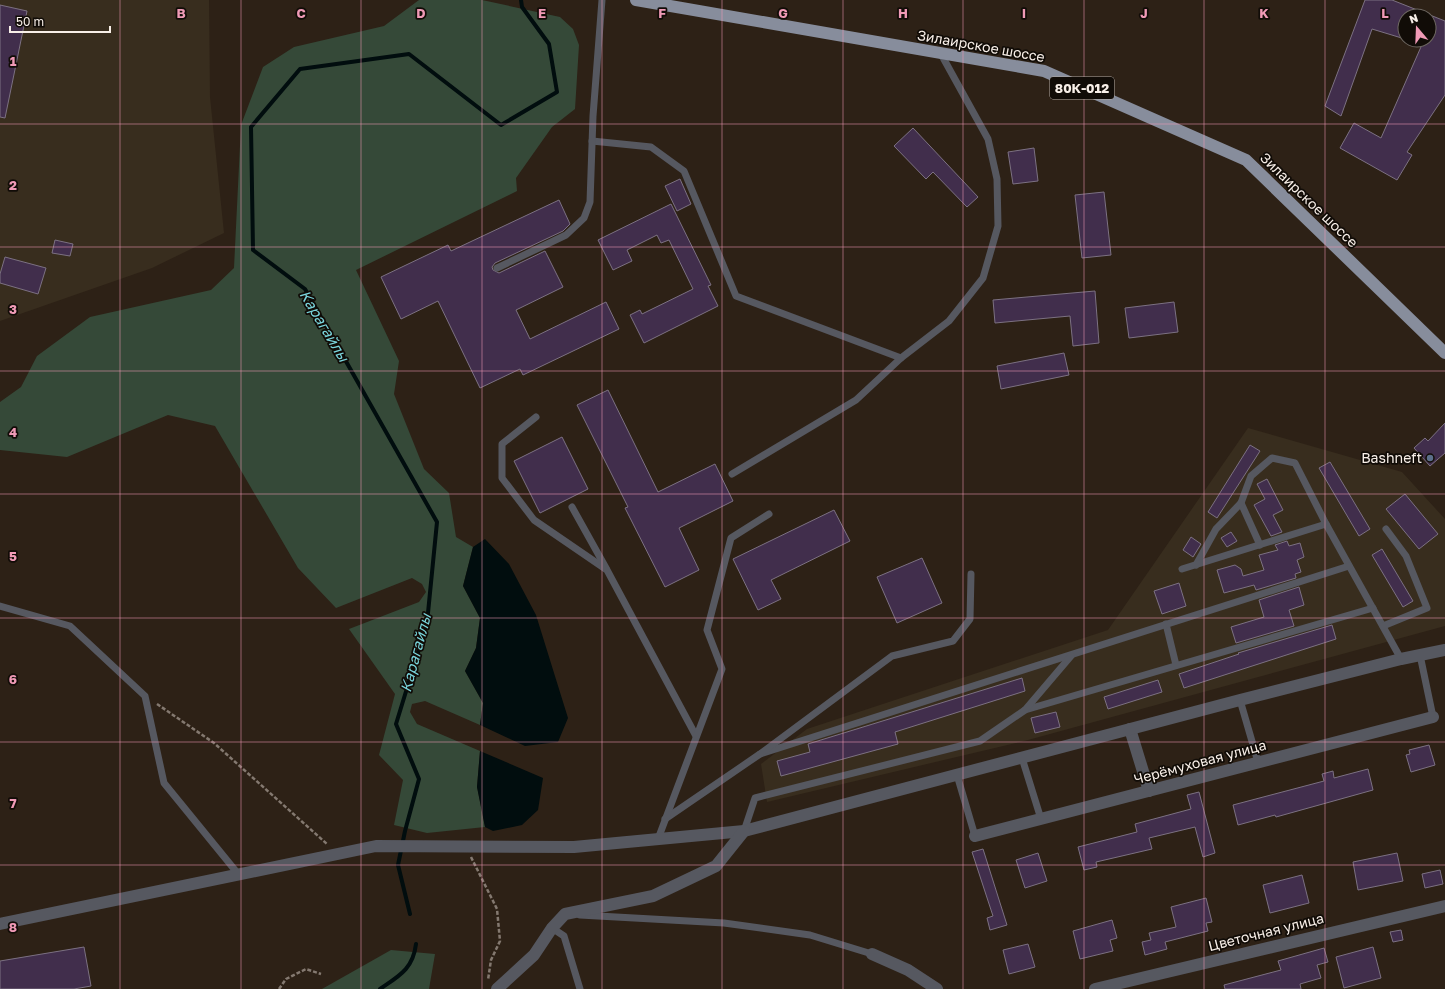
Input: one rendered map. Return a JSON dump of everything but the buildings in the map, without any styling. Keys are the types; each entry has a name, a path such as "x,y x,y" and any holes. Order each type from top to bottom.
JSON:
{"main road":[{"name":"Зилаирское шоссе","path":"636,0 1044,71 1246,160 1445,353"}],"street":[{"path":"0,924 376,846 574,847 744,831 1240,700 1401,659 1445,650"},
{"name":"Черёмуховая улица","path":"975,836 1433,717"},
{"path":"1130,729 1149,791"},
{"path":"492,986 534,955 552,928 565,914 653,896 716,866 744,831"},
{"name":"Цветочная улица","path":"1095,989 1445,906"},
{"path":"872,954 908,970 937,989"}],"lane":[{"path":"497,268 566,235 584,218 590,202 592,141 602,0"},
{"path":"732,474 856,400 901,358 949,321 983,278 998,226 997,179 988,139 941,54"},
{"path":"592,141 651,147 684,171 736,296 901,358"},
{"path":"536,417 502,444 502,478 534,520 607,570"},
{"path":"1196,565 1216,529 1241,503 1251,476 1272,458 1295,464 1326,524 1401,659"},
{"path":"1241,503 1260,545"},
{"path":"572,507 696,736"},
{"path":"658,839 722,668 707,630 731,538 769,514"},
{"path":"1182,569 1326,524"},
{"path":"1383,626 1427,608 1406,556 1386,529"},
{"path":"760,754 1349,566"},
{"path":"665,819 760,754 892,656 953,640 970,619 971,574"},
{"path":"0,606 70,626 145,696 164,783 239,874"},
{"path":"1025,710 1373,608"},
{"path":"1166,624 1176,666"},
{"path":"744,831 755,798 980,741 1025,710 1071,655"},
{"path":"1420,655 1433,717"},
{"path":"1240,700 1258,762"},
{"path":"1022,758 1041,819"},
{"path":"957,775 975,836"},
{"path":"565,914 731,924 810,935 872,954"},
{"path":"552,928 564,936 580,989"}],"path":[{"path":"145,696 214,743 338,854"},
{"path":"466,846 497,909 500,941 491,960 492,986"},
{"path":"279,989 286,979 306,969 321,974"}],"shaded area":[{"path":"0,0 209,0 210,97 224,233 152,268 0,321"},
{"path":"1248,428 1402,472 1445,519 1445,626 1028,740 767,802 761,764 807,729 1108,630"},
{"path":"485,539 509,564 536,615 568,718 558,742 525,746 480,725 483,703 465,671 476,648 480,618 463,586 473,547"},
{"path":"480,751 543,778 538,810 522,825 493,831 485,827 477,787"}],"green space":[{"path":"419,0 482,0 560,17 573,29 579,45 575,109 552,127 516,178 517,191 356,270 399,361 394,394 424,469 449,493 456,537 473,547 463,586 480,618 476,648 465,671 483,703 480,725 425,701 412,704 410,712 417,724 480,751 477,787 485,827 427,833 394,825 403,780 379,755 395,694 349,629 419,602 426,592 422,584 412,578 336,608 298,568 215,426 168,415 67,457 0,450 0,402 21,387 37,356 90,317 211,290 234,268 241,125 263,67 294,47 384,26"},
{"path":"391,950 435,954 429,989 322,989"}],"waterway":[{"name":"Карагайлы","path":"410,914 398,865 405,831 419,779 396,724 427,623 437,522 305,289 253,250 251,127 300,69 409,54 501,125 557,92 549,44 522,7 521,0"},
{"name":"Карагайлы","path":"380,989 404,971 412,960 416,944"}],"place":[{"name":"Bashneft","path":"1430,458"}]}
